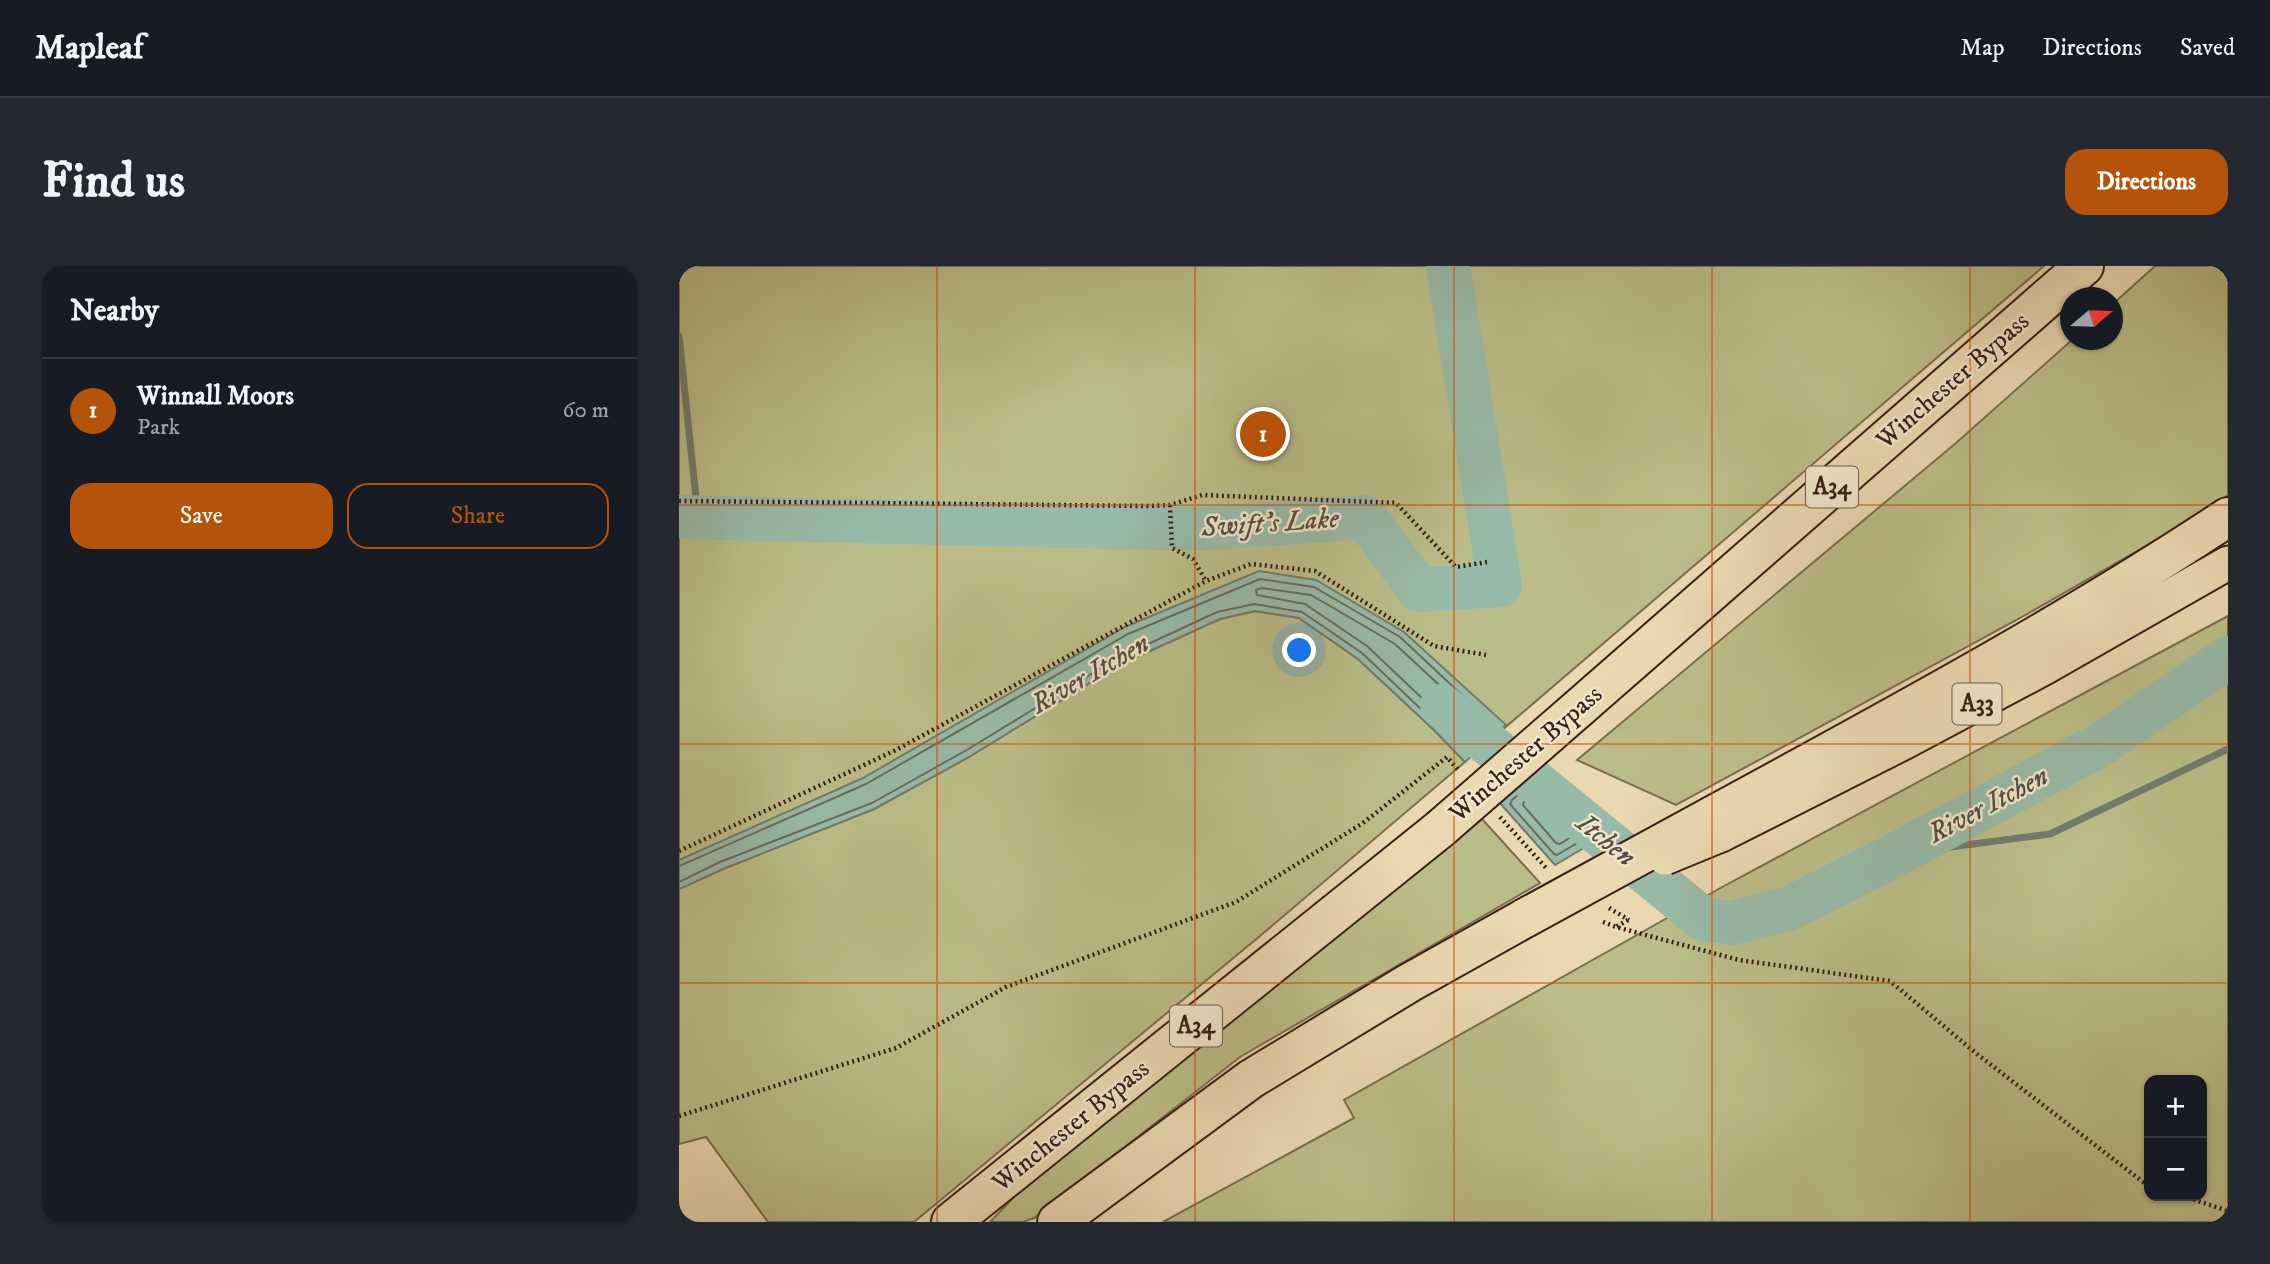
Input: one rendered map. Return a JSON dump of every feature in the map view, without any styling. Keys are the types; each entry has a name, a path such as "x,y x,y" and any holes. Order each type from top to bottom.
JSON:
{"highway":[{"name":"Winchester Bypass","path":"951,1222 1440,829 2084,266"},
{"path":"1057,1222 1251,1079 1398,990 1525,918 1717,825 2122,585 2228,517"}],"main road":[{"name":"A33","path":"1717,825 1905,742 2022,680 2228,563"}],"path":[{"path":"679,501 1170,505 1202,495 1396,503 1456,567 1487,562"},
{"path":"1170,505 1172,548 1193,559 1206,582"},
{"path":"679,851 894,751 1206,582 1251,565 1315,571 1434,646 1486,655"},
{"path":"679,1116 896,1048 1006,987 1236,902 1363,823 1447,757 1464,777"},
{"path":"1491,807 1553,876"},
{"path":"1608,907 1629,920 1616,927"},
{"path":"1603,922 1739,960 1890,981 1977,1054 2144,1182"},
{"path":"2198,1201 2228,1211"}],"green space":[{"path":"679,266 2044,266 1487,743 1299,607 1250,602 679,876"},
{"path":"2155,266 2228,266 2228,495 2207,511 2022,617 1676,805 1577,760 1956,443 2061,350 2123,350 2123,295"},
{"path":"1255,611 1299,618 1358,659 1465,762 1260,936 914,1222 768,1222 706,1137 679,1144 679,889 874,809 969,757 1119,665 1220,619"},
{"path":"2228,616 2228,1222 1163,1222 1354,1118 1344,1100 1724,886"},
{"path":"1482,819 1540,883 1240,1057 1034,1218 1023,1222 990,1222 1015,1196"}],"water":[{"path":"1259,571 1316,580 1404,632 1506,725 1465,762 1358,659 1299,618 1255,611 1220,619 1119,665 969,757 874,809 679,889 679,860 863,778 1125,627"},
{"path":"1542,766 1609,833 1555,865 1499,802"}],"waterway":[{"name":"Swift's Lake","path":"679,517 1198,529 1365,517 1419,590 1500,585 1448,266"},
{"path":"679,336 698,517"},
{"name":"River Itchen","path":"1442,706 1703,919 1732,923 1788,909 1897,854 2098,746 2228,658"},
{"path":"1897,854 2050,834 2228,749"}],"place":[{"name":"Winnall Moors","path":"1263,434"}],"water label":[{"name":"Itchen","path":"1606,840"}]}
